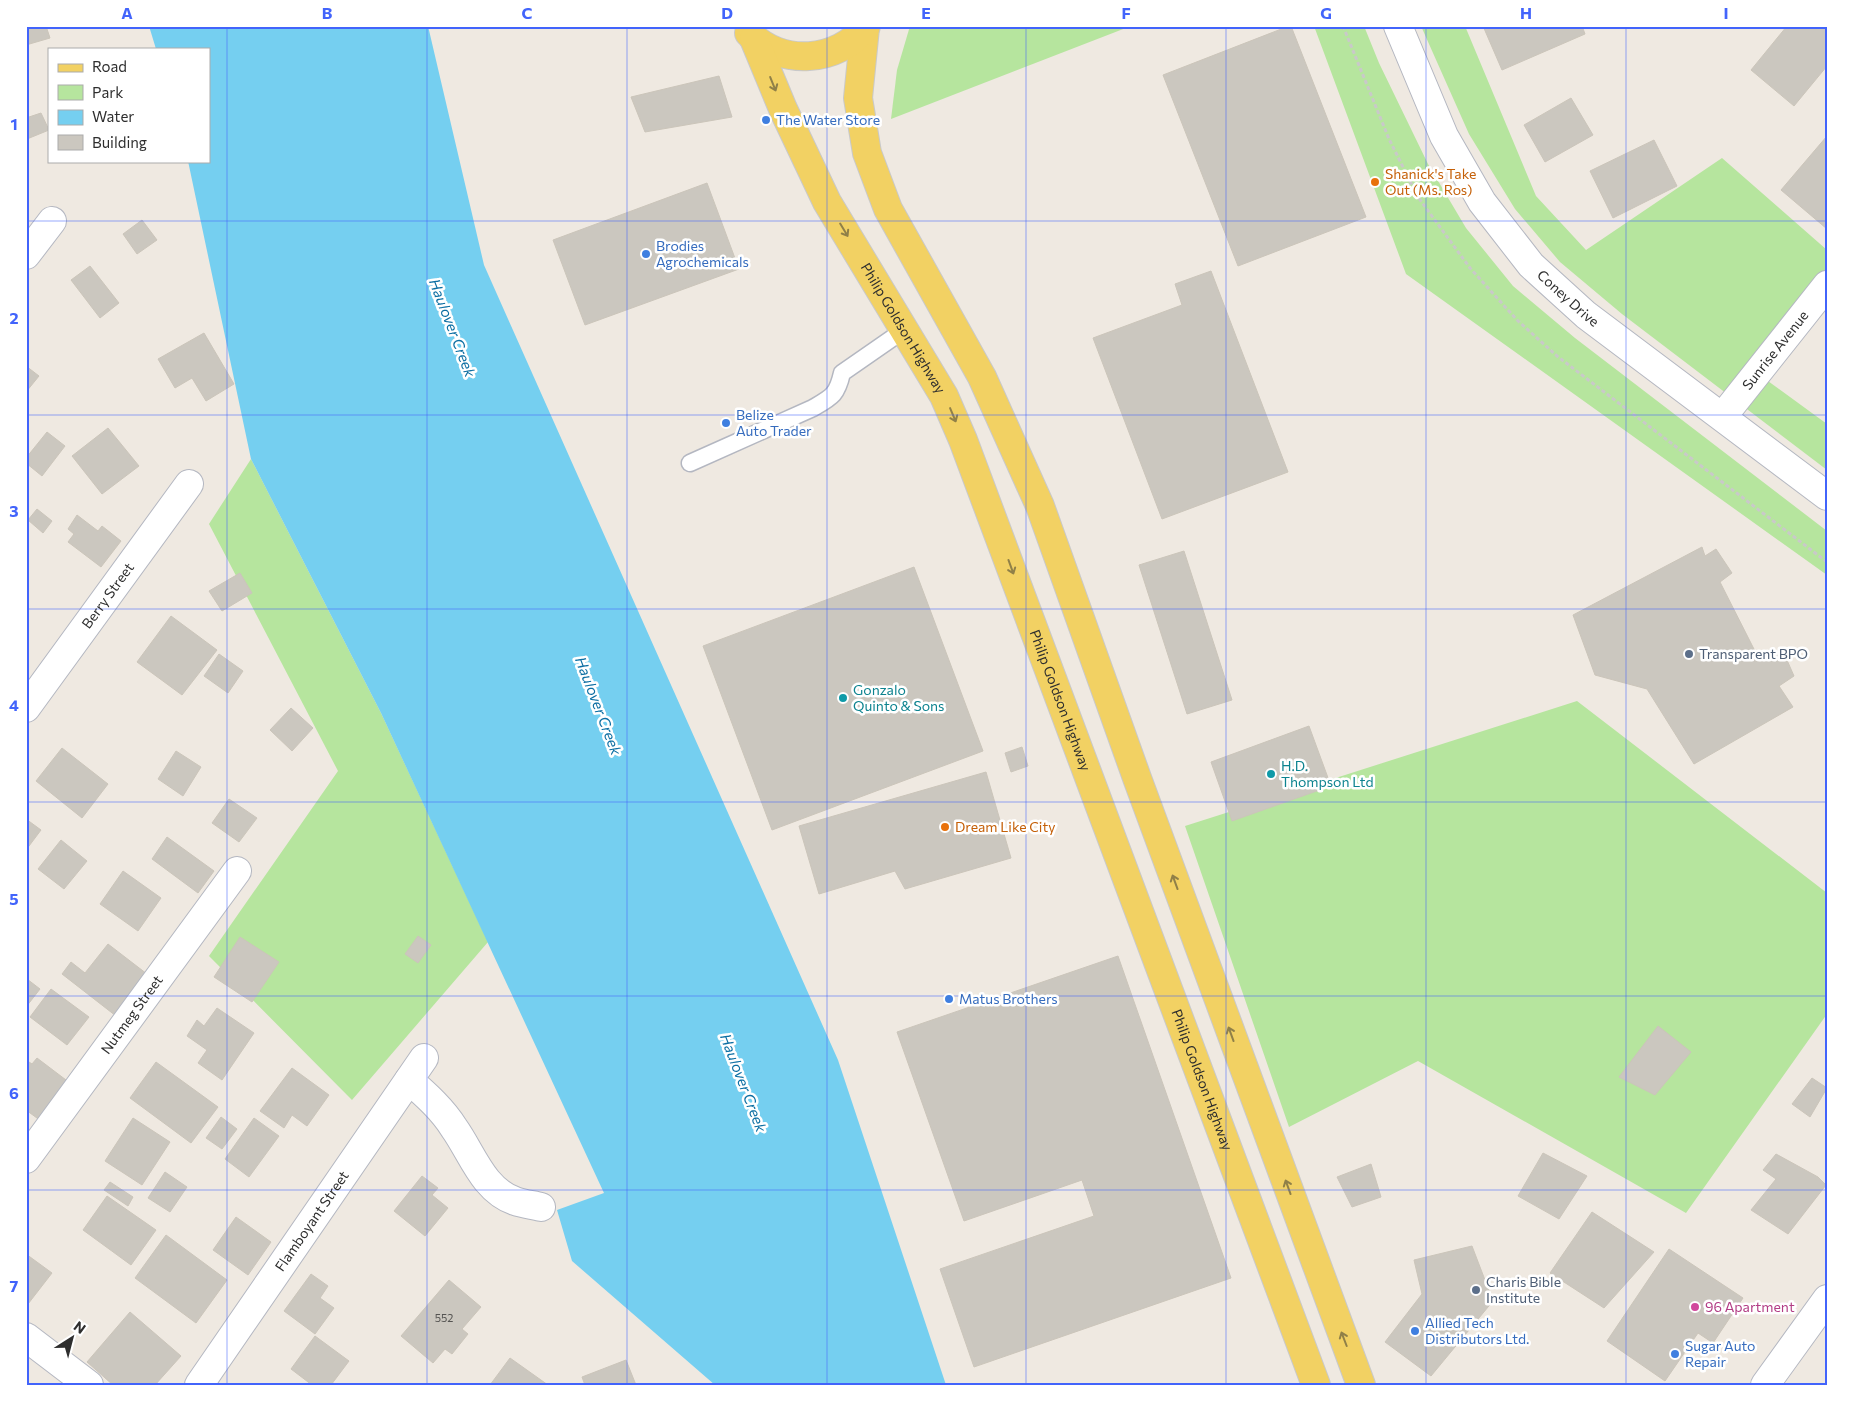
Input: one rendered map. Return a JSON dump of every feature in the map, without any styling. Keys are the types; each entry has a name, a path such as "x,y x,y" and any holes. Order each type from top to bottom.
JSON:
{"main road":[{"path":"749,32 773,51 800,57 826,54 850,43 866,27"},
{"path":"866,27 858,98 867,153 888,210 982,378 1040,506 1137,778 1361,1385"},
{"name":"Philip Goldson Highway","path":"749,32 827,202 944,396 963,440 1316,1385"}],"street":[{"name":"Coney Drive","path":"1398,26 1449,144 1482,202 1531,264 1586,315 1723,416 1827,496"},
{"path":"26,255 52,221"},
{"name":"Sunrise Avenue","path":"1723,416 1827,285"},
{"name":"Berry Street","path":"26,708 189,484"},
{"name":"Nutmeg Street","path":"26,1159 237,871"},
{"name":"Flamboyant Street","path":"206,1382 417,1069 434,1102 454,1128 476,1166 493,1188 514,1201 541,1207"},
{"path":"1766,1385 1827,1298"},
{"path":"26,1337 89,1385"}],"lane":[{"path":"690,463 832,398 838,389 842,373 904,330"}],"green space":[{"path":"910,26 1131,26 891,119 897,70"},
{"path":"1314,26 1364,26 1379,63 1428,164 1466,228 1513,286 1575,338 1827,531 1827,575 1406,274"},
{"path":"1421,26 1465,26 1536,196 1586,250 1722,158 1827,250 1827,289 1761,376 1827,424 1827,470 1622,314 1560,262 1515,209 1469,134"},
{"path":"251,459 381,713 488,942 352,1100 209,956 338,771 209,524"},
{"path":"1577,701 1827,893 1827,1014 1686,1213 1418,1061 1289,1127 1185,826"}],"water":[{"name":"Haulover Creek","path":"149,26 428,26 484,265 838,1060 946,1385 715,1385 572,1261 557,1210 604,1193 381,713 251,459 188,162 210,162 210,48 156,48"}],"building":[{"path":"26,26 46,26 50,38 26,45"},
{"path":"1291,26 1366,217 1238,266 1163,75"},
{"path":"1483,26 1582,26 1585,34 1502,70"},
{"path":"1787,26 1827,26 1827,66 1794,106 1751,70"},
{"path":"719,76 732,117 645,132 631,97"},
{"path":"1571,98 1593,135 1545,162 1524,125"},
{"path":"41,113 48,130 27,139 26,118"},
{"path":"1827,136 1827,229 1781,190"},
{"path":"1654,140 1677,186 1613,218 1590,171"},
{"name":"Brodies Agrochemicals","path":"707,183 739,269 585,325 553,240"},
{"path":"142,220 157,240 137,254 123,234"},
{"path":"90,266 119,303 100,318 71,280"},
{"path":"1211,271 1288,472 1162,519 1093,338 1182,305 1175,284"},
{"path":"204,333 234,384 206,401 192,378 175,388 158,359"},
{"path":"26,366 39,376 26,392"},
{"path":"108,428 139,466 102,494 72,456"},
{"path":"47,432 65,446 42,476 26,463 26,458"},
{"path":"37,509 52,521 43,533 28,520"},
{"path":"77,515 98,531 102,526 121,541 101,567 68,542 74,534 68,529"},
{"path":"1702,547 1705,556 1716,549 1732,573 1720,582 1759,659 1783,651 1794,676 1779,686 1793,707 1694,764 1647,689 1595,675 1573,615"},
{"path":"1184,551 1232,700 1187,714 1139,565"},
{"name":"Gonzalo Quinto & Sons","path":"914,567 983,751 772,830 703,646"},
{"path":"240,573 252,593 222,611 209,591"},
{"path":"171,616 217,650 182,695 137,662"},
{"path":"219,654 243,671 228,693 204,676"},
{"path":"291,708 313,728 292,751 270,730"},
{"name":"H.D. Thompson Ltd","path":"1309,726 1331,786 1232,821 1211,762"},
{"path":"1022,747 1028,766 1011,772 1005,753"},
{"path":"62,748 108,784 82,818 36,781"},
{"path":"176,751 201,767 183,796 158,779"},
{"path":"986,772 1011,858 905,889 895,871 819,894 799,826"},
{"path":"229,799 257,818 239,842 212,823"},
{"path":"26,819 41,830 26,850"},
{"path":"167,837 214,871 198,893 152,859"},
{"path":"61,840 87,861 64,889 38,869"},
{"path":"123,871 161,898 138,931 100,904"},
{"path":"418,936 431,945 418,963 405,954"},
{"path":"240,937 279,962 252,1002 214,977"},
{"path":"108,944 147,974 116,1016 62,974 71,962 85,973"},
{"path":"1118,956 1231,1278 974,1367 940,1269 1094,1216 1082,1180 964,1221 897,1032"},
{"path":"26,980 40,989 26,1007"},
{"path":"51,989 89,1017 67,1045 30,1017"},
{"path":"217,1008 254,1033 222,1080 198,1063 207,1050 187,1036 197,1020 204,1026"},
{"path":"1658,1026 1691,1052 1655,1095 1619,1077"},
{"path":"37,1058 70,1083 41,1121 26,1110 26,1060 32,1064"},
{"path":"156,1062 218,1107 191,1143 130,1098"},
{"path":"292,1068 329,1095 307,1126 292,1115 284,1128 260,1111"},
{"path":"1812,1078 1827,1088 1810,1117 1792,1104"},
{"path":"221,1117 237,1129 222,1149 206,1138"},
{"path":"133,1118 170,1142 142,1185 105,1161"},
{"path":"254,1118 279,1136 249,1177 225,1159"},
{"path":"1543,1153 1587,1176 1559,1219 1518,1196"},
{"path":"1776,1154 1818,1177 1826,1185 1788,1234 1751,1210 1776,1179 1763,1170"},
{"path":"1371,1164 1381,1197 1352,1207 1337,1177"},
{"path":"165,1172 187,1187 170,1212 148,1198"},
{"path":"422,1176 438,1188 432,1195 448,1208 425,1236 394,1211"},
{"path":"110,1182 133,1197 128,1206 104,1190"},
{"path":"107,1196 156,1230 131,1265 83,1230"},
{"path":"1592,1212 1654,1252 1604,1308 1550,1273"},
{"path":"236,1217 271,1242 248,1275 213,1250"},
{"path":"166,1235 227,1280 196,1323 135,1278"},
{"path":"1472,1246 1493,1301 1431,1376 1385,1342 1422,1294 1414,1260"},
{"path":"1669,1249 1743,1298 1713,1343 1698,1333 1665,1381 1607,1341"},
{"path":"26,1254 52,1273 28,1304 26,1302"},
{"path":"311,1274 328,1286 320,1298 334,1308 315,1334 284,1311"},
{"path":"449,1280 481,1307 462,1329 468,1334 452,1354 445,1349 433,1363 401,1336"},
{"path":"130,1312 181,1356 155,1385 113,1385 87,1362"},
{"path":"315,1336 349,1361 331,1385 312,1385 291,1369"},
{"path":"510,1358 548,1385 490,1385"},
{"path":"626,1360 636,1385 585,1385 582,1377"}],"place":[{"name":"The Water Store","path":"766,120"},
{"name":"Shanick's Take Out (Ms. Ros)","path":"1375,182"},
{"name":"Brodies Agrochemicals","path":"646,254"},
{"name":"Belize Auto Trader","path":"726,423"},
{"name":"Transparent BPO","path":"1689,654"},
{"name":"Gonzalo Quinto & Sons","path":"843,698"},
{"name":"H.D. Thompson Ltd","path":"1271,774"},
{"name":"Dream Like City","path":"945,827"},
{"name":"Matus Brothers","path":"949,999"},
{"name":"Charis Bible Institute","path":"1476,1290"},
{"name":"96 Apartment","path":"1695,1307"},
{"name":"Allied Tech Distributors Ltd.","path":"1415,1331"},
{"name":"Sugar Auto Repair","path":"1675,1354"}]}
